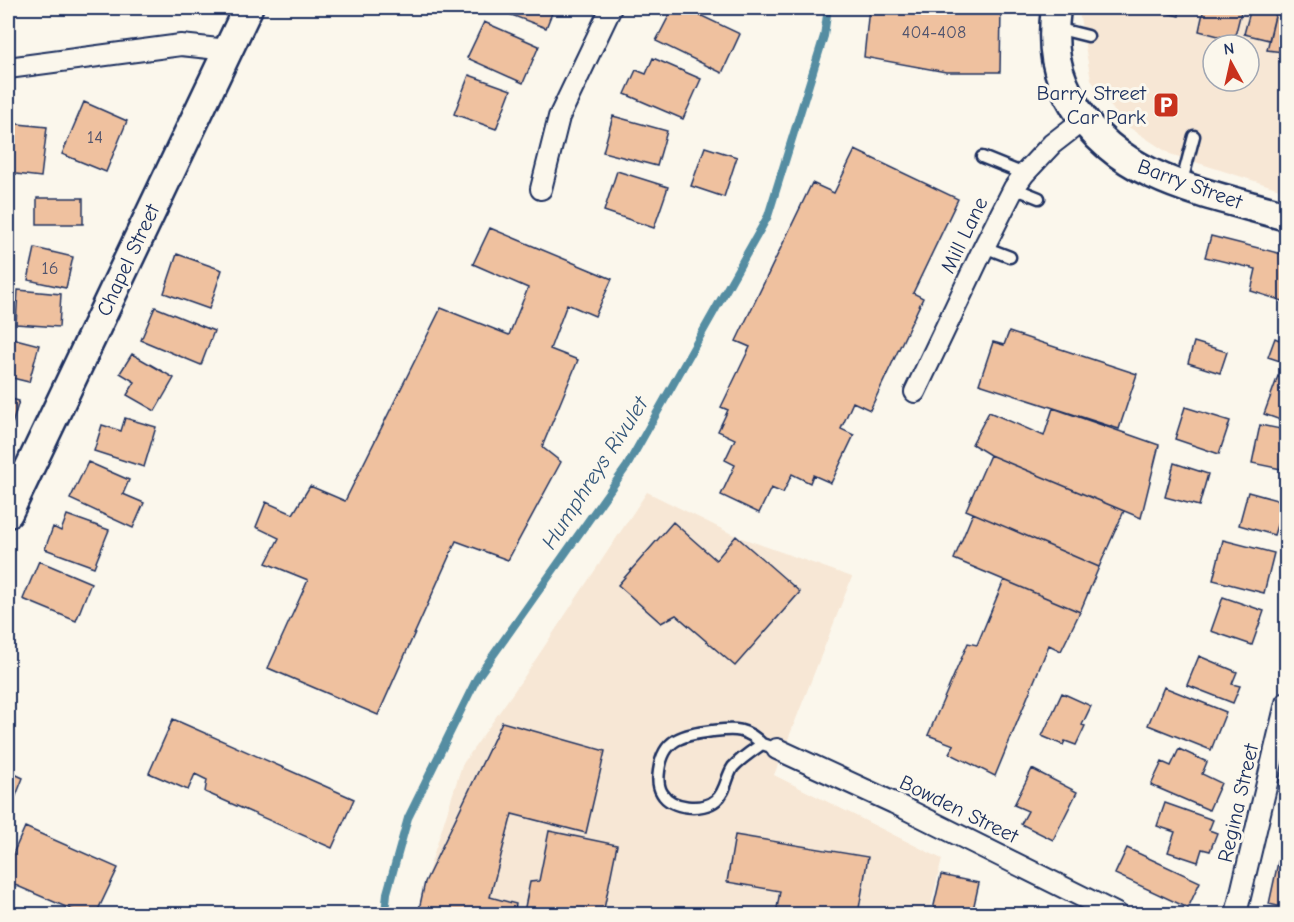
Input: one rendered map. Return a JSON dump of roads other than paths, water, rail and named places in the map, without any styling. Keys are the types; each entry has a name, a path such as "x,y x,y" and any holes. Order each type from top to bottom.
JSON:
{"street":[{"name":"Chapel Street","path":"8,513 248,8"},
{"path":"541,189 559,117 611,8"},
{"name":"Barry Street","path":"1055,17 1056,62 1071,99 1083,120 1109,148 1143,170 1181,185 1287,216"},
{"path":"8,68 181,45 228,50"},
{"name":"Mill Lane","path":"915,392 984,247 1019,181 1052,144 1083,120"},
{"name":"Regina Street","path":"1236,915 1287,703"},
{"name":"Bowden Street","path":"770,747 894,803 1118,915"}],"lane":[{"path":"1055,17 1088,36"},
{"path":"1181,185 1194,136"},
{"path":"982,157 1019,181 1039,198"},
{"path":"984,247 1010,257"},
{"path":"729,729 752,734 770,747 733,768 723,792 708,805 692,807 678,804 666,800 661,792 658,773 661,758 665,748 672,741 729,729"}],"waterway":[{"name":"Humphreys Rivulet","path":"385,914 387,893 408,818 477,678 627,466 768,216 824,36 828,8"}],"place":[{"name":"Barry Street Car Park","path":"1166,105"}]}
